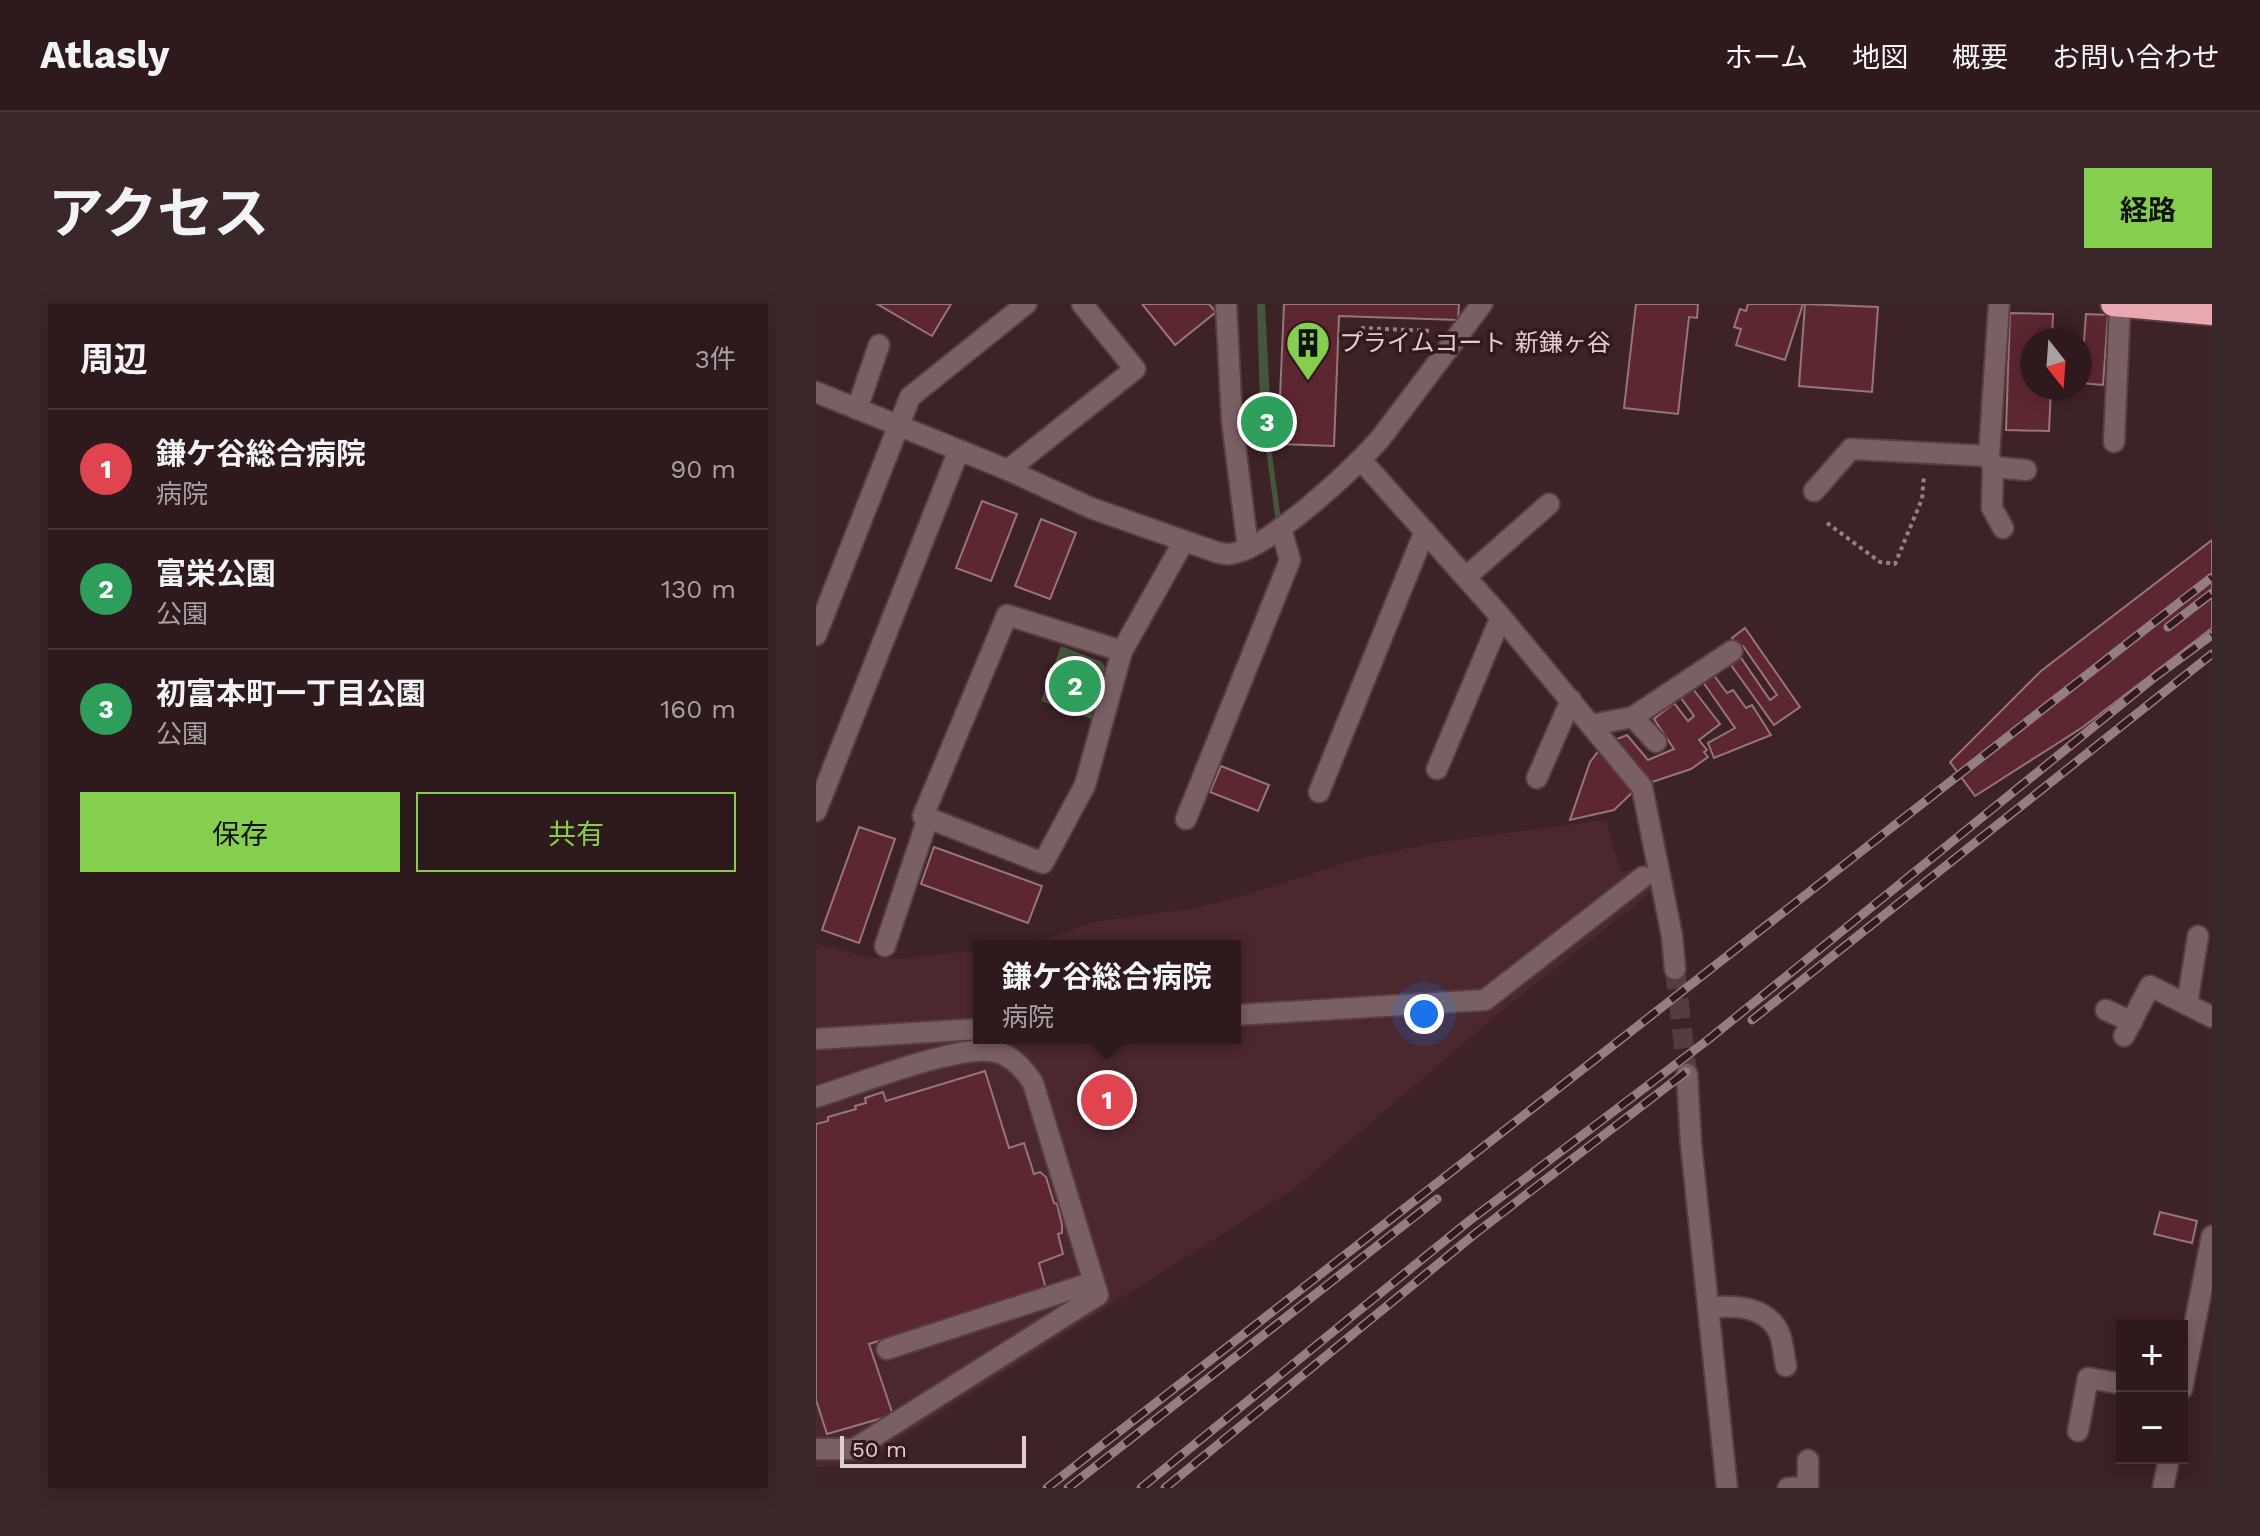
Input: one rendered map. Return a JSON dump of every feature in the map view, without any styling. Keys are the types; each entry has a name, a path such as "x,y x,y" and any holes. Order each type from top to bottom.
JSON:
{"highway":[{"path":"2113,304 2162,306 2212,313"}],"street":[{"path":"816,635 910,397 1026,304"},
{"path":"1008,470 1135,369 1082,304"},
{"path":"1226,304 1232,421 1248,548"},
{"path":"816,392 1008,470 1091,508 1229,554 1248,548 1281,528 1361,460 1482,304"},
{"path":"1999,304 1991,461 1992,508 2003,528"},
{"path":"2114,442 2120,305"},
{"path":"857,409 879,345"},
{"path":"1814,491 1851,449 1925,452 1991,461 2026,470"},
{"path":"816,811 959,450"},
{"path":"1361,460 1501,617 1642,787 1672,936 1675,969"},
{"path":"1466,577 1549,504"},
{"path":"1186,819 1290,560 1281,528"},
{"path":"1319,792 1425,531"},
{"path":"1122,651 1007,615 923,816 1043,863 1085,785 1122,651 1184,541"},
{"path":"1437,769 1501,617"},
{"path":"1591,725 1633,717 1732,651"},
{"path":"1537,778 1571,700"},
{"path":"1633,717 1656,742"},
{"path":"885,946 928,818"},
{"path":"1241,1015 1485,1000 1643,877"},
{"path":"2187,1004 2198,936"},
{"path":"2106,1010 2128,1029 2150,986 2212,1017"},
{"path":"816,1039 973,1029"},
{"path":"816,1097 954,1053 994,1045 1018,1063 1033,1083 1098,1295 854,1449 816,1449"},
{"path":"1687,1074 1691,1144 1727,1488"},
{"path":"2188,1358 2212,1236"},
{"path":"887,1349 1094,1282"},
{"path":"1709,1308 1745,1308 1772,1321 1780,1334 1786,1366"},
{"path":"2078,1431 2088,1378 2116,1383"},
{"path":"1788,1488 1808,1487 1808,1460"},
{"path":"2163,1488 2168,1464"}],"path":[{"path":"1361,328 1462,333"},
{"path":"1827,523 1880,562 1895,564 1922,499 1925,452"}],"shaded area":[{"path":"1606,820 1621,872 1651,865 1656,889 1500,1012 1295,1188 860,1464 816,1467 816,944 868,957 897,959 973,951 973,1044 1241,1044 1241,940 1035,940 1056,936 1093,922 1189,909 1236,898 1356,859 1438,842"}],"green space":[{"path":"1257,304 1265,304 1270,440 1281,520 1276,524 1260,404"},
{"path":"1061,646 1102,662 1107,671 1094,720 1041,701"}],"building":[{"path":"877,304 951,304 932,336"},
{"path":"1142,304 1209,304 1216,312 1175,345"},
{"name":"プライムコート 新鎌ヶ谷","path":"1284,304 1459,304 1458,320 1339,316 1334,446 1278,444"},
{"path":"1636,304 1698,304 1697,318 1689,317 1678,414 1624,408"},
{"path":"1748,304 1803,304 1785,360 1736,345 1741,329 1734,327 1740,309 1746,311"},
{"path":"1805,304 1878,307 1872,392 1799,386"},
{"path":"2010,313 2053,314 2052,328 2020,328 2020,400 2050,400 2049,431 2006,430"},
{"path":"2086,314 2108,315 2103,385 2092,384 2092,328 2085,328"},
{"path":"982,501 1017,514 991,581 956,568"},
{"path":"1041,519 1076,533 1050,599 1015,586"},
{"path":"2212,540 2212,628 2083,727 1975,796 1950,762 2041,671"},
{"path":"1745,628 1800,707 1774,725 1731,665 1741,658 1770,700 1777,695 1743,646 1740,648 1732,638"},
{"path":"1713,674 1727,693 1733,690 1746,708 1752,705 1771,735 1714,758 1708,743 1735,728 1703,682"},
{"path":"1693,689 1720,724 1699,740 1708,757 1691,769 1652,782 1612,741 1627,735 1648,760 1674,749 1654,719 1674,703 1688,721 1694,716 1681,698"},
{"path":"1600,749 1636,789 1614,810 1570,820 1590,762"},
{"path":"1221,766 1269,785 1258,811 1210,792"},
{"path":"859,827 895,839 859,943 822,930"},
{"path":"934,847 1042,886 1028,923 921,884"},
{"path":"985,1071 1009,1148 1024,1143 1034,1174 1040,1172 1046,1177 1062,1225 1062,1233 1058,1234 1063,1254 1039,1263 1046,1289 869,1344 893,1415 827,1434 816,1400 816,1124 856,1109 855,1106 866,1103 865,1098 883,1092 886,1101"},
{"path":"2160,1212 2197,1221 2192,1243 2154,1234"}],"tunnel":[{"path":"1675,969 1687,1074"}],"railway":[{"path":"1047,1488 2212,577"},
{"path":"2168,627 2212,593"},
{"path":"1141,1488 1469,1221 1709,1039 2156,676 2212,635"},
{"path":"1752,1020 2212,654"},
{"path":"1165,1488 1476,1233 1686,1072"},
{"path":"1068,1488 1437,1199"}],"place":[{"name":"プライムコート 新鎌ヶ谷","path":"1308,382"},
{"name":"初富本町一丁目公園","path":"1267,422"},
{"name":"富栄公園","path":"1075,686"},
{"name":"鎌ケ谷総合病院","path":"1107,1100"}]}
